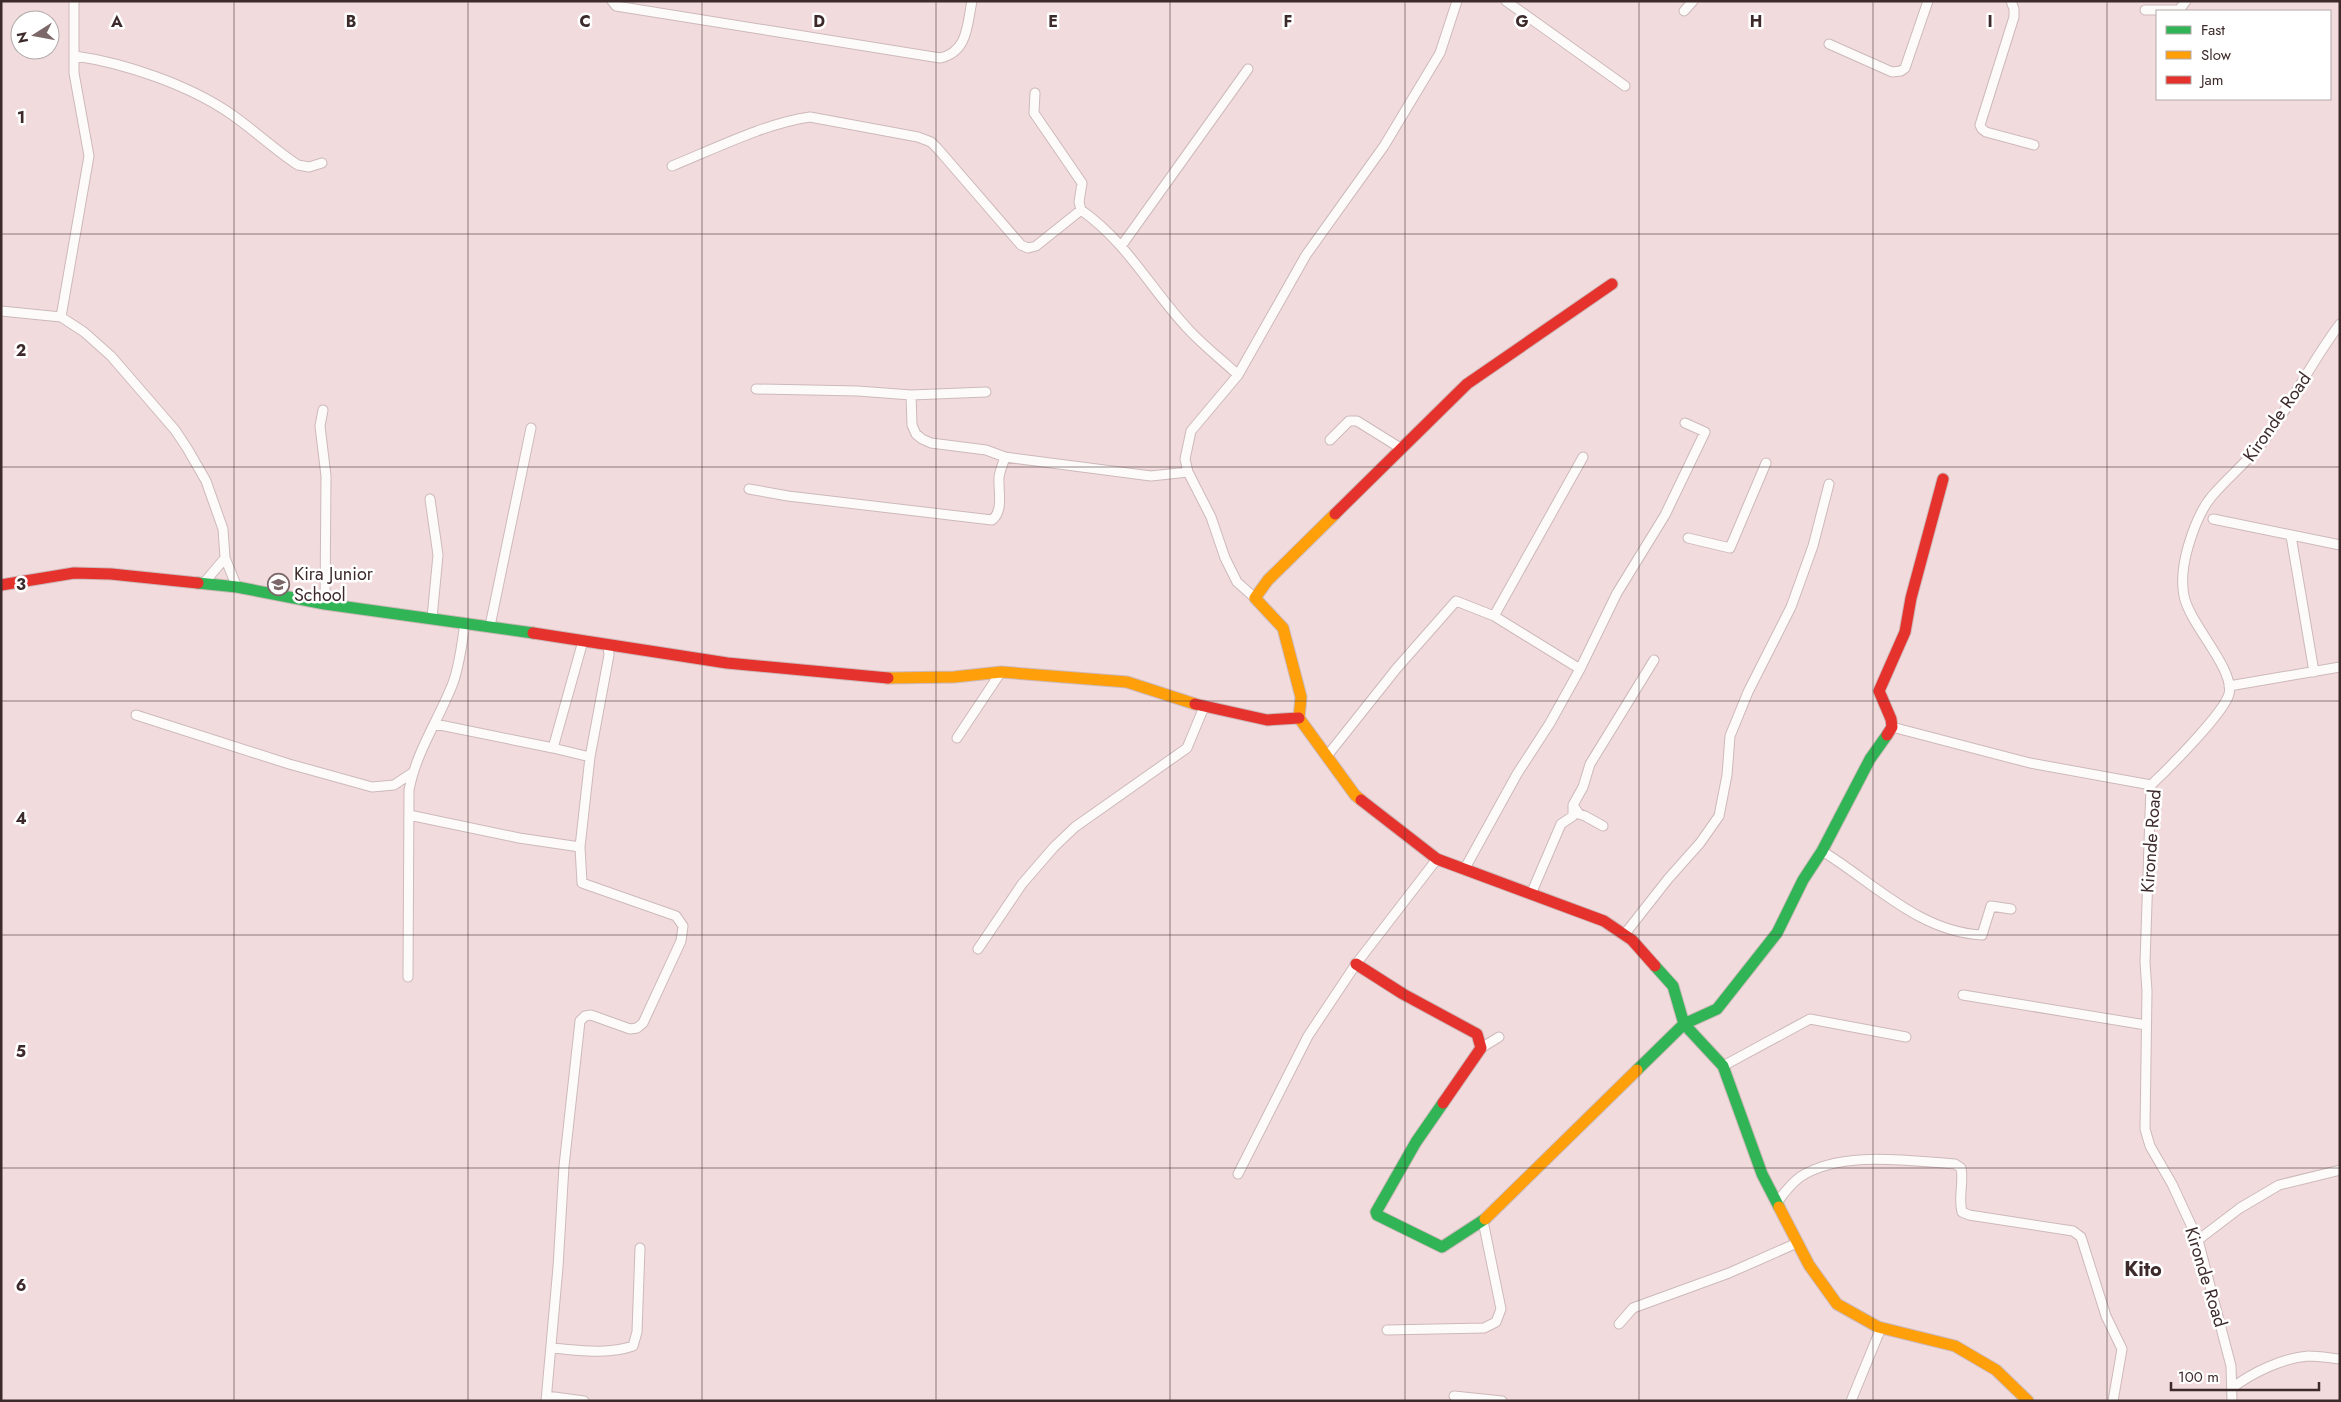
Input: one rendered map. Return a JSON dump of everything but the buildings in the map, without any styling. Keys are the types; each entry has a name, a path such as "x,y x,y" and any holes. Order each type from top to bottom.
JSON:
{"street":[{"path":"61,317 89,161 88,142 77,95 74,56 74,1"},
{"path":"612,1 616,6 940,58 956,52 962,46 972,1"},
{"path":"1457,1 1440,53 1384,146 1306,255 1238,375 1191,431 1185,459 1188,472 1211,517 1225,558 1237,582 1283,628 1301,696 1299,718 1355,795 1397,830 1437,859 1604,921 1632,940 1672,986 1684,1024 1723,1066 1762,1174 1809,1265 1837,1304 1881,1328 1955,1346 1996,1370 2028,1401"},
{"path":"1506,1 1625,86"},
{"path":"1684,11 1693,1"},
{"path":"1829,44 1892,72 1901,71 1905,68 1928,1"},
{"path":"2011,1 2015,12 1980,125 1986,132 2034,145"},
{"path":"2145,10 2179,10 2186,1"},
{"path":"74,56 108,62 176,85 230,113 298,164 309,167 322,163"},
{"path":"1122,245 1248,68"},
{"path":"1035,93 1034,112 1082,183 1079,202 1082,210 1122,245 1189,330 1238,375"},
{"path":"672,166 793,119 810,117 918,137 931,142 1021,245 1028,248 1036,246 1082,210"},
{"path":"1255,598 1268,580 1467,384 1612,284"},
{"path":"1,311 61,317 84,332 111,356 175,430 206,481 223,529 225,558 237,587"},
{"name":"Kironde Road","path":"2232,1401 2231,1366 2198,1240 2172,1184 2150,1146 2145,1129 2145,954 2151,785 2170,767 2226,700 2229,686 2226,672 2192,619 2184,596 2183,576 2188,548 2200,515 2211,497 2255,454 2340,324"},
{"path":"756,389 858,391 911,395 986,392"},
{"path":"911,395 912,425 916,434 931,443 986,450 1006,457 1151,476 1188,472"},
{"path":"323,410 320,426 326,476 324,604"},
{"path":"1330,440 1349,421 1357,422 1402,449"},
{"path":"1464,870 1517,774 1550,723 1580,669 1617,593 1664,516 1705,432 1685,423"},
{"path":"490,626 531,428"},
{"path":"749,489 788,496 992,520 996,517 998,510 999,478 1006,457"},
{"path":"1494,616 1583,457"},
{"path":"1688,538 1730,548 1766,463"},
{"path":"1499,1037 1481,1048 1416,1142 1376,1212 1377,1215 1442,1247 1448,1245 1483,1221 1684,1024 1717,1009 1777,933 1803,880 1822,851 1870,759 1892,727 1891,719 1879,691 1905,632 1913,590 1936,511 1943,479"},
{"path":"1624,935 1668,879 1700,843 1719,816 1727,775 1730,736 1748,692 1791,606 1813,546 1829,484"},
{"path":"430,499 438,555 432,618"},
{"path":"2213,519 2340,545"},
{"path":"2291,536 2314,672"},
{"path":"202,584 225,558"},
{"path":"1,585 56,575 92,573 237,587 324,604 490,626 727,663 890,678 954,677 1001,672 1127,682 1204,708 1267,720 1299,718"},
{"path":"1327,756 1397,668 1456,601 1494,616 1580,669"},
{"path":"408,977 409,815 412,773 422,747 435,724 453,682 466,623"},
{"path":"553,748 583,641"},
{"path":"584,1401 546,1398 564,1166 580,1021 585,1016 591,1014 630,1029 637,1028 643,1023 684,934 683,926 676,916 582,883 580,847 590,757 609,655 608,645"},
{"path":"1530,894 1561,824 1573,816 1574,805 1583,787 1590,764 1654,660"},
{"path":"2229,686 2340,667"},
{"path":"957,738 1001,672"},
{"path":"978,949 1022,884 1075,826 1187,748 1204,708"},
{"path":"136,715 289,764 372,787 394,785 412,773"},
{"path":"435,724 590,757"},
{"path":"1892,727 2030,763 2151,785"},
{"path":"1574,805 1579,814 1603,826"},
{"path":"409,815 519,838 580,847"},
{"path":"1822,851 1887,897 1924,919 1957,932 1982,935 1990,906 2011,909"},
{"path":"1238,1174 1308,1036 1356,964 1437,859"},
{"path":"1356,964 1403,994 1477,1034 1481,1048"},
{"path":"1962,995 2146,1025"},
{"path":"1723,1066 1810,1019 1906,1036"},
{"path":"1777,1203 1785,1192 1801,1177 1842,1162 1882,1160 1955,1164 1961,1168 1963,1176 1960,1202 1962,1212 1969,1215 2073,1231 2081,1237 2106,1316 2122,1349 2113,1401"},
{"path":"2198,1240 2240,1208 2280,1185 2340,1170"},
{"path":"1388,1330 1484,1328 1496,1322 1501,1309 1483,1221"},
{"path":"1619,1324 1633,1308 1730,1273 1797,1243"},
{"path":"551,1348 604,1352 620,1351 633,1346 637,1332 640,1248"},
{"path":"1851,1401 1881,1328"},
{"path":"2232,1388 2245,1379 2292,1360 2308,1356 2340,1360"},
{"path":"1454,1396 1502,1401"}],"traffic: fast":[{"path":"198,583 237,587 325,604 533,633"},
{"path":"1637,1070 1684,1024 1717,1009 1777,933 1803,880 1822,851 1870,759 1887,735"},
{"path":"1655,966 1673,986 1684,1024 1723,1066 1762,1174 1779,1207"},
{"path":"1443,1103 1416,1142 1376,1212 1377,1215 1442,1247 1485,1219"}],"traffic: slow":[{"path":"1335,514 1268,580 1255,598 1283,628 1301,697 1299,718 1355,795 1361,800"},
{"path":"888,678 954,677 1001,672 1127,682 1195,704"},
{"path":"1485,1219 1637,1070"},
{"path":"1779,1207 1809,1265 1837,1304 1878,1327 1955,1346 1996,1370 2028,1401"}],"traffic: jam":[{"path":"1335,514 1467,384 1612,284"},
{"path":"1887,735 1892,727 1891,719 1879,691 1905,632 1911,598 1943,479"},
{"path":"1,585 74,573 111,574 198,583"},
{"path":"533,633 727,663 888,678"},
{"path":"1195,704 1267,720 1299,718"},
{"path":"1361,800 1437,859 1604,921 1632,940 1655,966"},
{"path":"1356,964 1403,994 1477,1034 1481,1048 1443,1103"}],"place":[{"name":"Kira Junior School","path":"278,584"}],"district":[{"name":"Kito","path":"2143,1269"}]}
